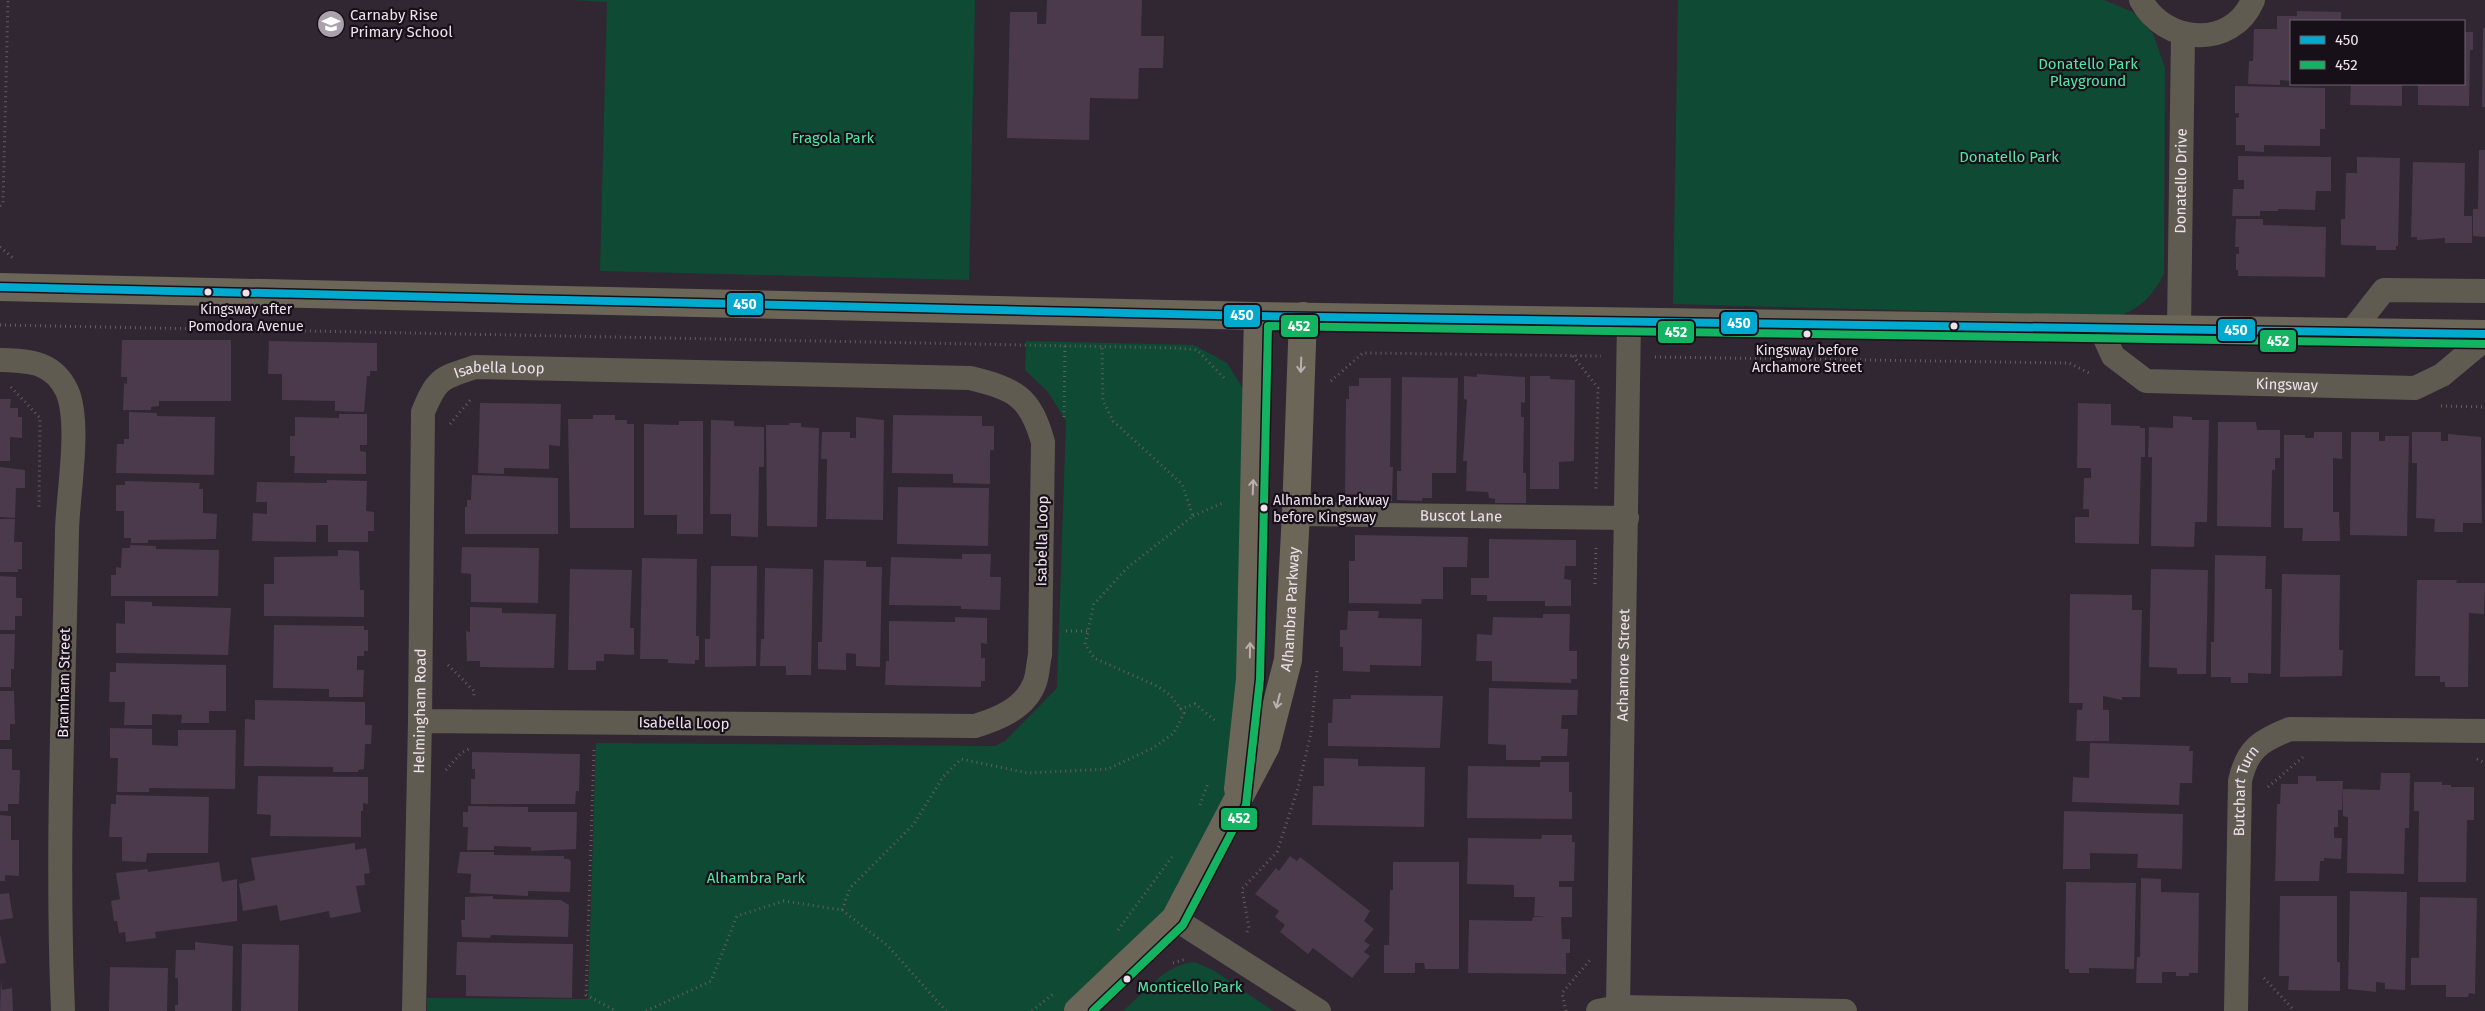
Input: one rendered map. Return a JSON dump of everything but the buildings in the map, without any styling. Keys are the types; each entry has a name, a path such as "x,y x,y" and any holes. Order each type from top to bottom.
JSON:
{"street":[{"path":"2141,0 2152,16 2166,28 2183,34 2202,36 2221,31 2238,21 2253,0"},
{"name":"Donatello Drive","path":"2179,328 2183,34"},
{"path":"0,287 1258,316 2179,328 2485,334"},
{"path":"2351,332 2384,290 2485,292"},
{"name":"Alhambra Parkway","path":"1236,803 1250,679 1258,316"},
{"name":"Alhambra Parkway","path":"1078,1011 1174,919 1266,746 1288,660 1296,514 1303,316"},
{"name":"Achamore Street","path":"1608,1009 1627,518 1629,321"},
{"name":"Kingsway","path":"2100,327 2113,356 2146,382 2415,388 2442,375 2485,339"},
{"name":"Bramham Street","path":"0,360 44,364 59,378 67,392 74,427 68,504 60,922 63,1011"},
{"name":"Isabella Loop","path":"420,720 974,726 1000,718 1022,704 1035,683 1040,655 1043,452 1043,442 1037,420 1024,400 1002,386 970,378 475,366 450,375 433,387 423,412"},
{"name":"Helmingham Road","path":"414,1011 420,720 423,412"},
{"name":"Buscot Lane","path":"1296,514 1627,518"},
{"name":"Butchart Turn","path":"2236,1011 2240,781 2244,762 2256,746 2290,729 2485,731"},
{"path":"1174,919 1319,1011"},
{"path":"1608,1009 1845,1011"}],"path":[{"path":"0,206 3,203 8,0"},
{"path":"0,325 1066,345 1197,350 1212,363 1230,386"},
{"path":"449,434 450,424 483,384 482,334"},
{"path":"1064,424 1066,345"},
{"path":"1328,383 1363,353 2069,363 2094,375"},
{"path":"1573,355 1598,388 1595,586"},
{"path":"2436,406 2485,407"},
{"path":"1193,516 1231,499"},
{"path":"1060,631 1088,631"},
{"path":"443,660 474,691 476,721"},
{"path":"1231,956 1249,928 1242,889 1277,852 1298,788 1311,733 1318,664"},
{"path":"1180,709 1196,704 1218,723"},
{"path":"594,748 586,995 616,1011"},
{"path":"2268,796 2268,786 2302,757 2312,757"},
{"path":"2469,759 2478,759 2485,763"},
{"path":"1197,812 1210,779"},
{"path":"1115,934 1152,888 1177,851"},
{"path":"842,910 888,946 946,1011"},
{"path":"1566,1011 1562,993 1590,962 1590,952"},
{"path":"1166,967 1181,959 1190,959"},
{"path":"2264,969 2264,979 2292,1008 2292,1011"},
{"path":"1032,1011 1054,993"}],"green space":[{"name":"Fragola Park","path":"571,0 975,0 969,280 600,271 607,2"},
{"name":"Donatello Park","path":"1678,0 2104,0 2133,12 2153,34 2165,68 2164,274 2160,282 2140,305 2119,316 1673,304"},
{"name":"Alhambra Park","path":"1026,341 1194,345 1227,363 1247,395 1236,803 1175,919 1065,1011 427,1011 427,998 588,999 596,743 995,746 1005,741 1057,688 1066,421 1048,392 1025,370"},
{"name":"Monticello Park","path":"1194,962 1213,970 1273,1011 1123,1011 1164,974 1183,964"}],"transit line":[{"name":"450","path":"0,287 1258,316 2485,334"},
{"name":"452","path":"1093,1011 1183,925 1246,805 1260,679 1268,326 2485,344"}],"place":[{"name":"Carnaby Rise Primary School","path":"331,24"},
{"name":"Kingsway after Pomodora Avenue","path":"246,293"},
{"name":"Kingsway before Archamore Street","path":"1807,334"},
{"name":"Alhambra Parkway before Kingsway","path":"1264,508"}],"park label":[{"name":"Donatello Park Playground","path":"2088,72"}]}
